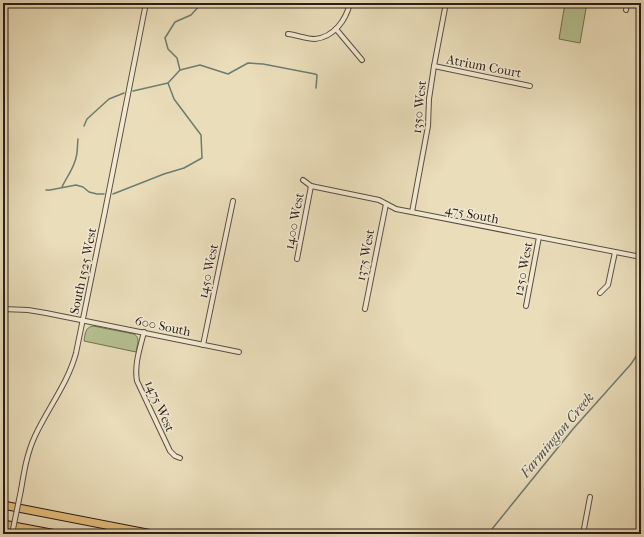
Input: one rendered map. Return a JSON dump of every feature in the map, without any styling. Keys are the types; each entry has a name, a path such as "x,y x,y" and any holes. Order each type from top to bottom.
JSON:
{"highway":[{"path":"3,505 152,534"},
{"path":"3,524 56,534"}],"street":[{"name":"South 1525 West","path":"12,534 26,461 33,441 73,365 146,3"},
{"path":"288,34 316,39 331,34 346,16 350,3"},
{"name":"1350 West","path":"412,212 428,126 429,100 446,3"},
{"path":"626,10 627,3"},
{"path":"336,29 362,60"},
{"name":"Atrium Court","path":"434,66 530,86"},
{"name":"475 South","path":"303,180 311,186 379,200 396,209 641,257"},
{"name":"1400 West","path":"297,259 311,186"},
{"name":"1450 West","path":"203,344 233,201"},
{"name":"1375 West","path":"365,309 386,204"},
{"name":"1250 West","path":"526,306 539,237"},
{"path":"600,293 608,285 615,252"},
{"name":"600 South","path":"3,310 37,311 239,352"},
{"name":"1475 West","path":"144,332 136,366 137,381 170,451 175,456 180,458"},
{"path":"583,534 590,497"}],"green space":[{"path":"565,3 587,3 580,43 559,39"},
{"path":"93,326 134,334 138,340 136,352 84,341 88,328"}],"waterway":[{"path":"133,91 168,83 180,70 177,58 168,49 165,38 175,22 191,15 202,3"},
{"path":"180,70 200,65 228,74 248,63 263,64 315,74 317,75 316,88"},
{"path":"113,194 164,174 184,168 202,158 201,135 174,99 168,83"},
{"path":"84,126 87,119 109,99 124,93"},
{"path":"62,187 76,158 78,139"},
{"path":"46,190 76,185 83,187 89,192 104,194"},
{"name":"Farmington Creek","path":"488,534 573,429 631,364 641,349"}]}
